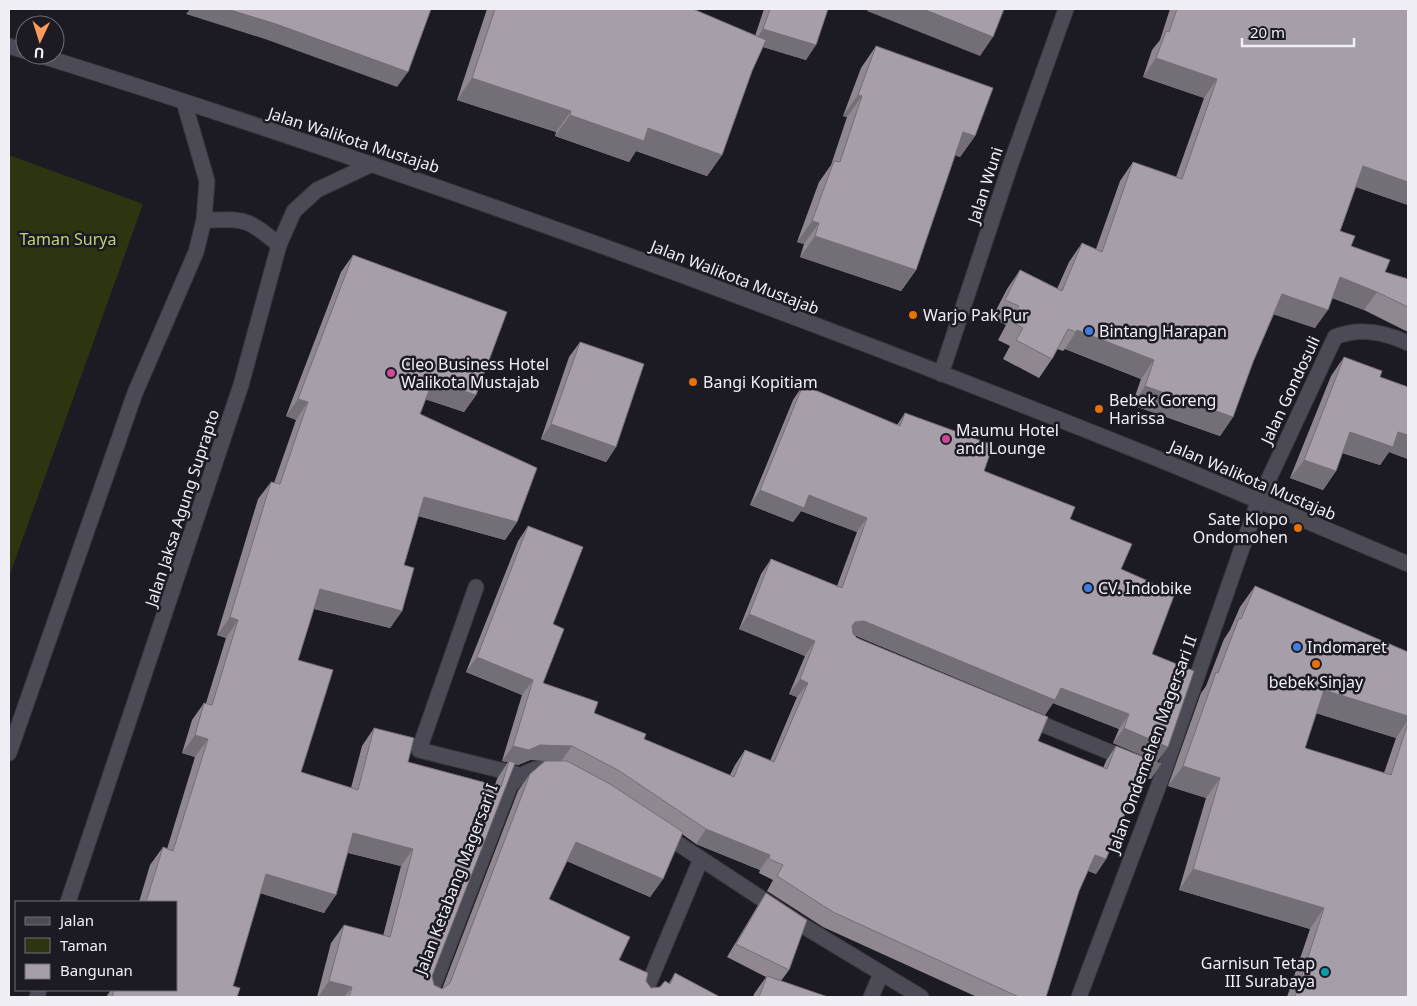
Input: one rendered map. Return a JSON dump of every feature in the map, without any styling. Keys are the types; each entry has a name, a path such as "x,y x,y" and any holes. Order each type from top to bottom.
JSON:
{"street":[{"name":"Jalan Wuni","path":"941,374 1010,166 1066,9"},
{"name":"Jalan Walikota Mustajab","path":"65,64 372,164 734,295 1153,457 1408,564"},
{"path":"9,753 135,393 196,252 204,220 207,182 184,102"},
{"name":"Jalan Jaksa Agung Suprapto","path":"68,901 241,385 279,245 294,211 317,190 372,164"},
{"path":"204,220 244,220 256,226 279,245"},
{"name":"Jalan Gondosuli","path":"1258,502 1334,337 1350,331 1376,332 1408,343"},
{"name":"Jalan Ondemehen Magersari II","path":"1079,997 1153,770 1258,502"},
{"path":"476,587 419,750 520,775 530,769 556,768 572,777"},
{"path":"1015,713 1153,770"},
{"name":"Jalan Ketabang Magersari I","path":"429,997 510,786 520,775"},
{"path":"652,826 881,974 921,997"},
{"path":"643,997 701,859"},
{"path":"870,997 881,974"}],"green space":[{"name":"Taman Surya","path":"9,155 143,204 9,577"}],"building":[{"path":"227,9 431,9 408,72 276,24"},
{"path":"495,9 693,9 766,40 752,71 722,155 648,128 644,141 570,115 571,111 472,78"},
{"path":"770,9 828,9 816,45 763,29"},
{"path":"923,9 1004,9 993,37"},
{"path":"1177,9 1408,9 1408,182 1363,166 1340,231 1355,236 1351,246 1390,260 1385,272 1408,279 1408,307 1340,277 1328,310 1282,294 1253,362 1233,417 1145,386 1154,360 1077,330 1076,332 1068,329 1052,359 1016,340 1023,328 1011,321 1019,306 1005,300 1020,270 1062,291 1082,243 1102,252 1133,162 1182,179 1217,79 1156,58 1166,31 1169,32"},
{"path":"876,46 993,88 975,136 963,132 916,270 815,236 819,223 812,221 834,161 840,162 862,96 858,95"},
{"path":"353,255 507,312 476,395 433,380 420,414 537,468 517,522 424,497 404,565 414,568 402,611 320,589 298,660 333,670 301,772 358,790 374,728 414,738 408,762 501,787 509,761 515,763 432,976 434,985 442,989 450,983 530,774 545,761 567,761 610,784 683,832 663,879 576,842 549,899 630,937 619,960 648,973 646,981 651,988 660,987 665,981 670,984 675,973 720,997 349,997 352,987 329,981 344,925 390,937 413,849 353,833 336,895 266,874 233,986 240,988 237,997 112,997 114,991 178,991 178,901 146,901 163,847 173,851 208,739 195,735 204,703 212,705 238,620 230,617 271,482 280,484 308,402 298,399"},
{"path":"580,342 644,364 616,447 551,424"},
{"path":"1344,357 1382,371 1380,377 1408,387 1408,435 1398,432 1393,447 1350,432 1336,471 1304,460"},
{"path":"803,385 900,426 905,413 993,445 984,471 1075,507 1070,519 1132,544 1121,569 1175,593 1152,654 1194,671 1168,747 1124,728 1129,714 1061,688 1055,700 864,621 855,622 852,626 853,634 857,638 1048,717 1038,741 1107,769 1116,746 1161,764 1147,761 1106,859 1095,855 1079,891 1046,997 1019,997 833,912 777,876 783,865 769,859 770,855 706,829 618,770 572,746 540,745 529,750 513,746 533,680 477,657 528,526 583,547 553,624 564,629 543,683 598,702 594,713 646,734 644,739 734,777 745,750 774,762 808,683 800,679 815,641 749,614 771,559 842,588 867,518 809,495 804,508 760,490"},
{"path":"1255,586 1408,652 1408,716 1324,690 1305,748 1391,775 1408,723 1408,997 1295,997 1324,908 1193,869 1220,778 1183,766 1216,672 1218,673 1239,618 1241,619"},
{"path":"766,893 807,920 789,970 736,944"},
{"path":"767,976 828,997 759,997"}],"place":[{"name":"Warjo Pak Pur","path":"913,315"},
{"name":"Bintang Harapan","path":"1089,331"},
{"name":"Cleo Business Hotel Walikota Mustajab","path":"391,373"},
{"name":"Bangi Kopitiam","path":"693,382"},
{"name":"Bebek Goreng Harissa","path":"1099,409"},
{"name":"Maumu Hotel and Lounge","path":"946,439"},
{"name":"Sate Klopo Ondomohen","path":"1298,528"},
{"name":"CV. Indobike","path":"1088,588"},
{"name":"Indomaret","path":"1297,647"},
{"name":"bebek Sinjay","path":"1316,664"},
{"name":"Garnisun Tetap III Surabaya","path":"1325,972"}]}
